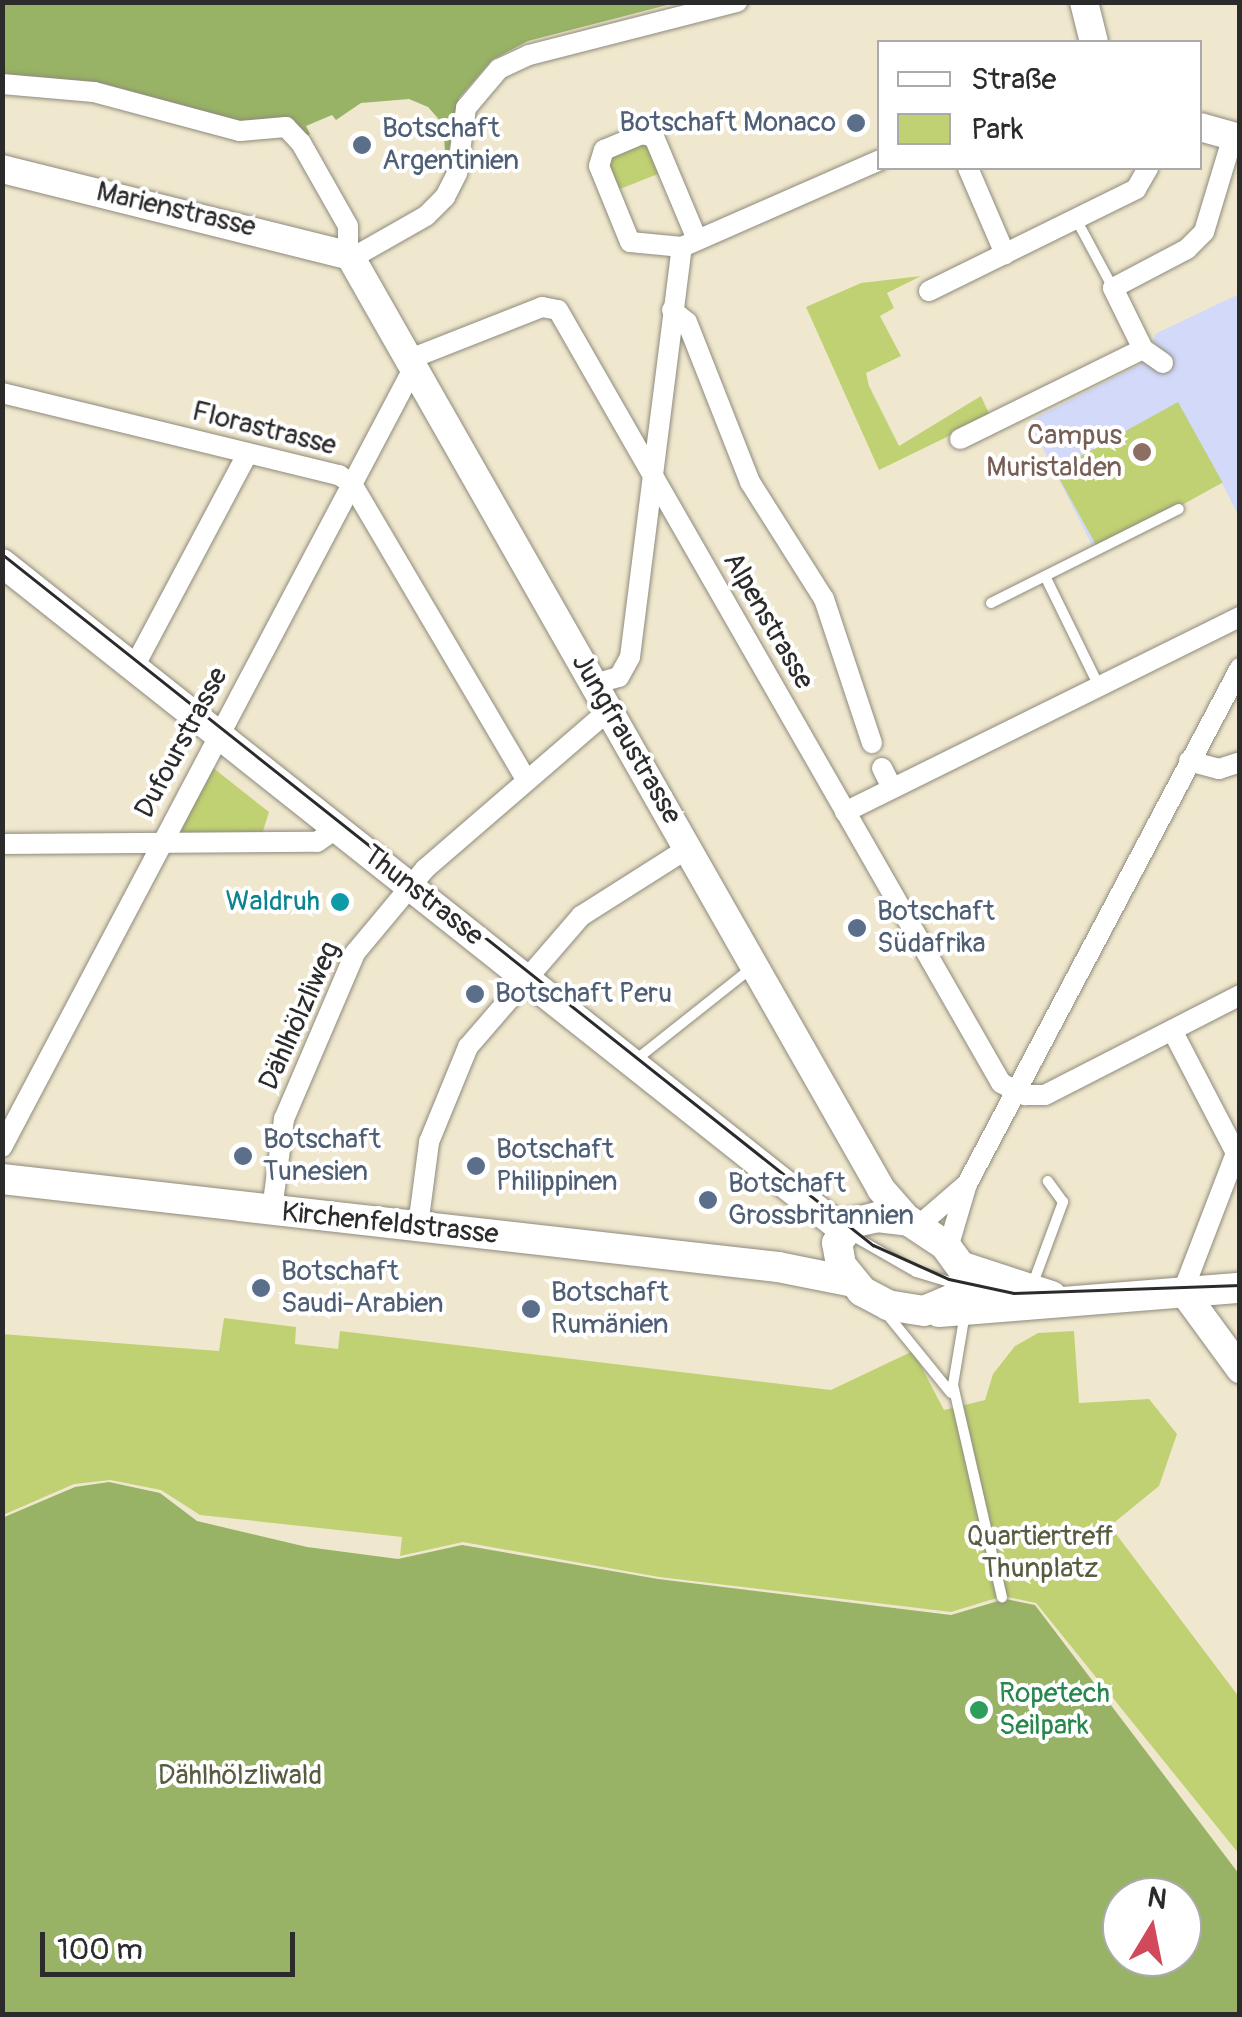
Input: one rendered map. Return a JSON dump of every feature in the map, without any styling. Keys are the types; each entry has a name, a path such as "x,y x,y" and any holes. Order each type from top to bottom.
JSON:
{"main road":[{"name":"Kirchenfeldstrasse","path":"2,1179 778,1267 924,1311 961,1279"},
{"name":"Kirchenfeldstrasse","path":"778,1267 840,1242 870,1217 914,1224"},
{"path":"914,1224 961,1279 1074,1299 1240,1288"},
{"path":"840,1242 865,1292"},
{"path":"961,1279 1074,1299"}],"street":[{"path":"2,84 94,92 240,131 279,126 301,142 348,226 350,256 420,220 445,197 457,173 466,108 499,69 529,55 737,2"},
{"path":"1084,2 1094,40"},
{"path":"1164,363 1143,349 1112,288 1187,249 1204,232 1236,137 1202,127"},
{"path":"594,684 618,677 630,658 672,310 689,242 654,137 642,134 604,150 598,163 630,242 689,242 877,161"},
{"name":"Marienstrasse","path":"2,169 350,256"},
{"path":"969,170 1005,254"},
{"path":"929,291 1136,189 1147,170"},
{"name":"Jungfraustrasse","path":"350,256 881,1189 914,1224"},
{"name":"Alpenstrasse","path":"412,363 542,307 556,308 988,1070 1016,1092"},
{"path":"672,310 686,322 750,482 824,599 872,743"},
{"path":"960,438 1143,349"},
{"name":"Dufourstrasse","path":"2,1147 412,363"},
{"name":"Florastrasse","path":"2,394 248,453 352,484 526,779"},
{"path":"134,667 248,453"},
{"name":"Thunstrasse","path":"2,563 632,1062 840,1242"},
{"path":"844,812 1098,684 1240,618"},
{"path":"961,1279 967,1184 1240,668"},
{"name":"Dählhölzliweg","path":"272,1210 284,1119 349,962 409,886 526,779 609,710"},
{"path":"1189,760 1220,769 1240,762"},
{"path":"882,768 892,788"},
{"path":"2,844 316,842 337,828"},
{"path":"418,1226 429,1142 464,1055 527,978 610,892 688,848"},
{"path":"1016,1092 1048,1094 1240,994"},
{"path":"1172,1030 1238,1153 1183,1292 1240,1369"},
{"path":"914,1224 967,1184"}],"lane":[{"path":"1076,219 1112,288"},
{"path":"992,603 1179,509"},
{"path":"1044,576 1098,684"},
{"path":"632,1062 754,966"},
{"path":"1031,1292 1063,1202 1048,1181"},
{"path":"840,1242 902,1266 961,1279 955,1398 1002,1598"},
{"path":"865,1292 955,1398"}],"shaded area":[{"name":"Campus Muristalden","path":"1239,294 1239,517 1222,483 1093,547 1029,421 1149,360 1155,334"}],"green space":[{"path":"3,3 675,3 528,41 492,60 459,98 446,165 443,124 428,107 409,99 361,103 336,120 332,115 306,126 310,134 301,140 3,81"},
{"path":"646,140 663,172 615,191 606,156"},
{"path":"921,276 887,293 894,308 880,316 901,356 866,373 869,386 899,446 981,396 990,416 879,470 806,307 861,283"},
{"path":"1178,402 1223,482 1099,551 1055,470"},
{"path":"212,767 269,812 262,834 180,833"},
{"name":"Quartiertreff Thunplatz","path":"224,1318 296,1327 295,1344 338,1349 340,1331 831,1390 913,1351 944,1410 985,1400 993,1374 1015,1346 1038,1333 1074,1331 1079,1403 1149,1399 1177,1434 1159,1486 1110,1526 1239,1697 1239,1854 1036,1603 1003,1596 951,1612 659,1577 463,1542 400,1556 402,1537 200,1515 161,1490 110,1480 74,1484 3,1515 2,1334 219,1351"},
{"name":"Dählhölzliwald","path":"109,1482 160,1493 197,1521 307,1547 398,1559 462,1545 658,1579 951,1615 1005,1599 1035,1605 1239,1874 1239,2014 3,2014 2,1518 75,1487"}],"tram line":[{"path":"2,554 873,1245 949,1279 1014,1293 1240,1285"}],"place":[{"name":"Botschaft Monaco","path":"856,123"},
{"name":"Botschaft Argentinien","path":"362,145"},
{"name":"Campus Muristalden","path":"1142,452"},
{"name":"Waldruh","path":"340,902"},
{"name":"Botschaft Südafrika","path":"857,928"},
{"name":"Botschaft Peru","path":"475,994"},
{"name":"Botschaft Tunesien","path":"243,1156"},
{"name":"Botschaft Philippinen","path":"476,1166"},
{"name":"Botschaft Grossbritannien","path":"708,1200"},
{"name":"Botschaft Saudi-Arabien","path":"261,1288"},
{"name":"Botschaft Rumänien","path":"531,1309"},
{"name":"Ropetech Seilpark","path":"979,1710"}]}
